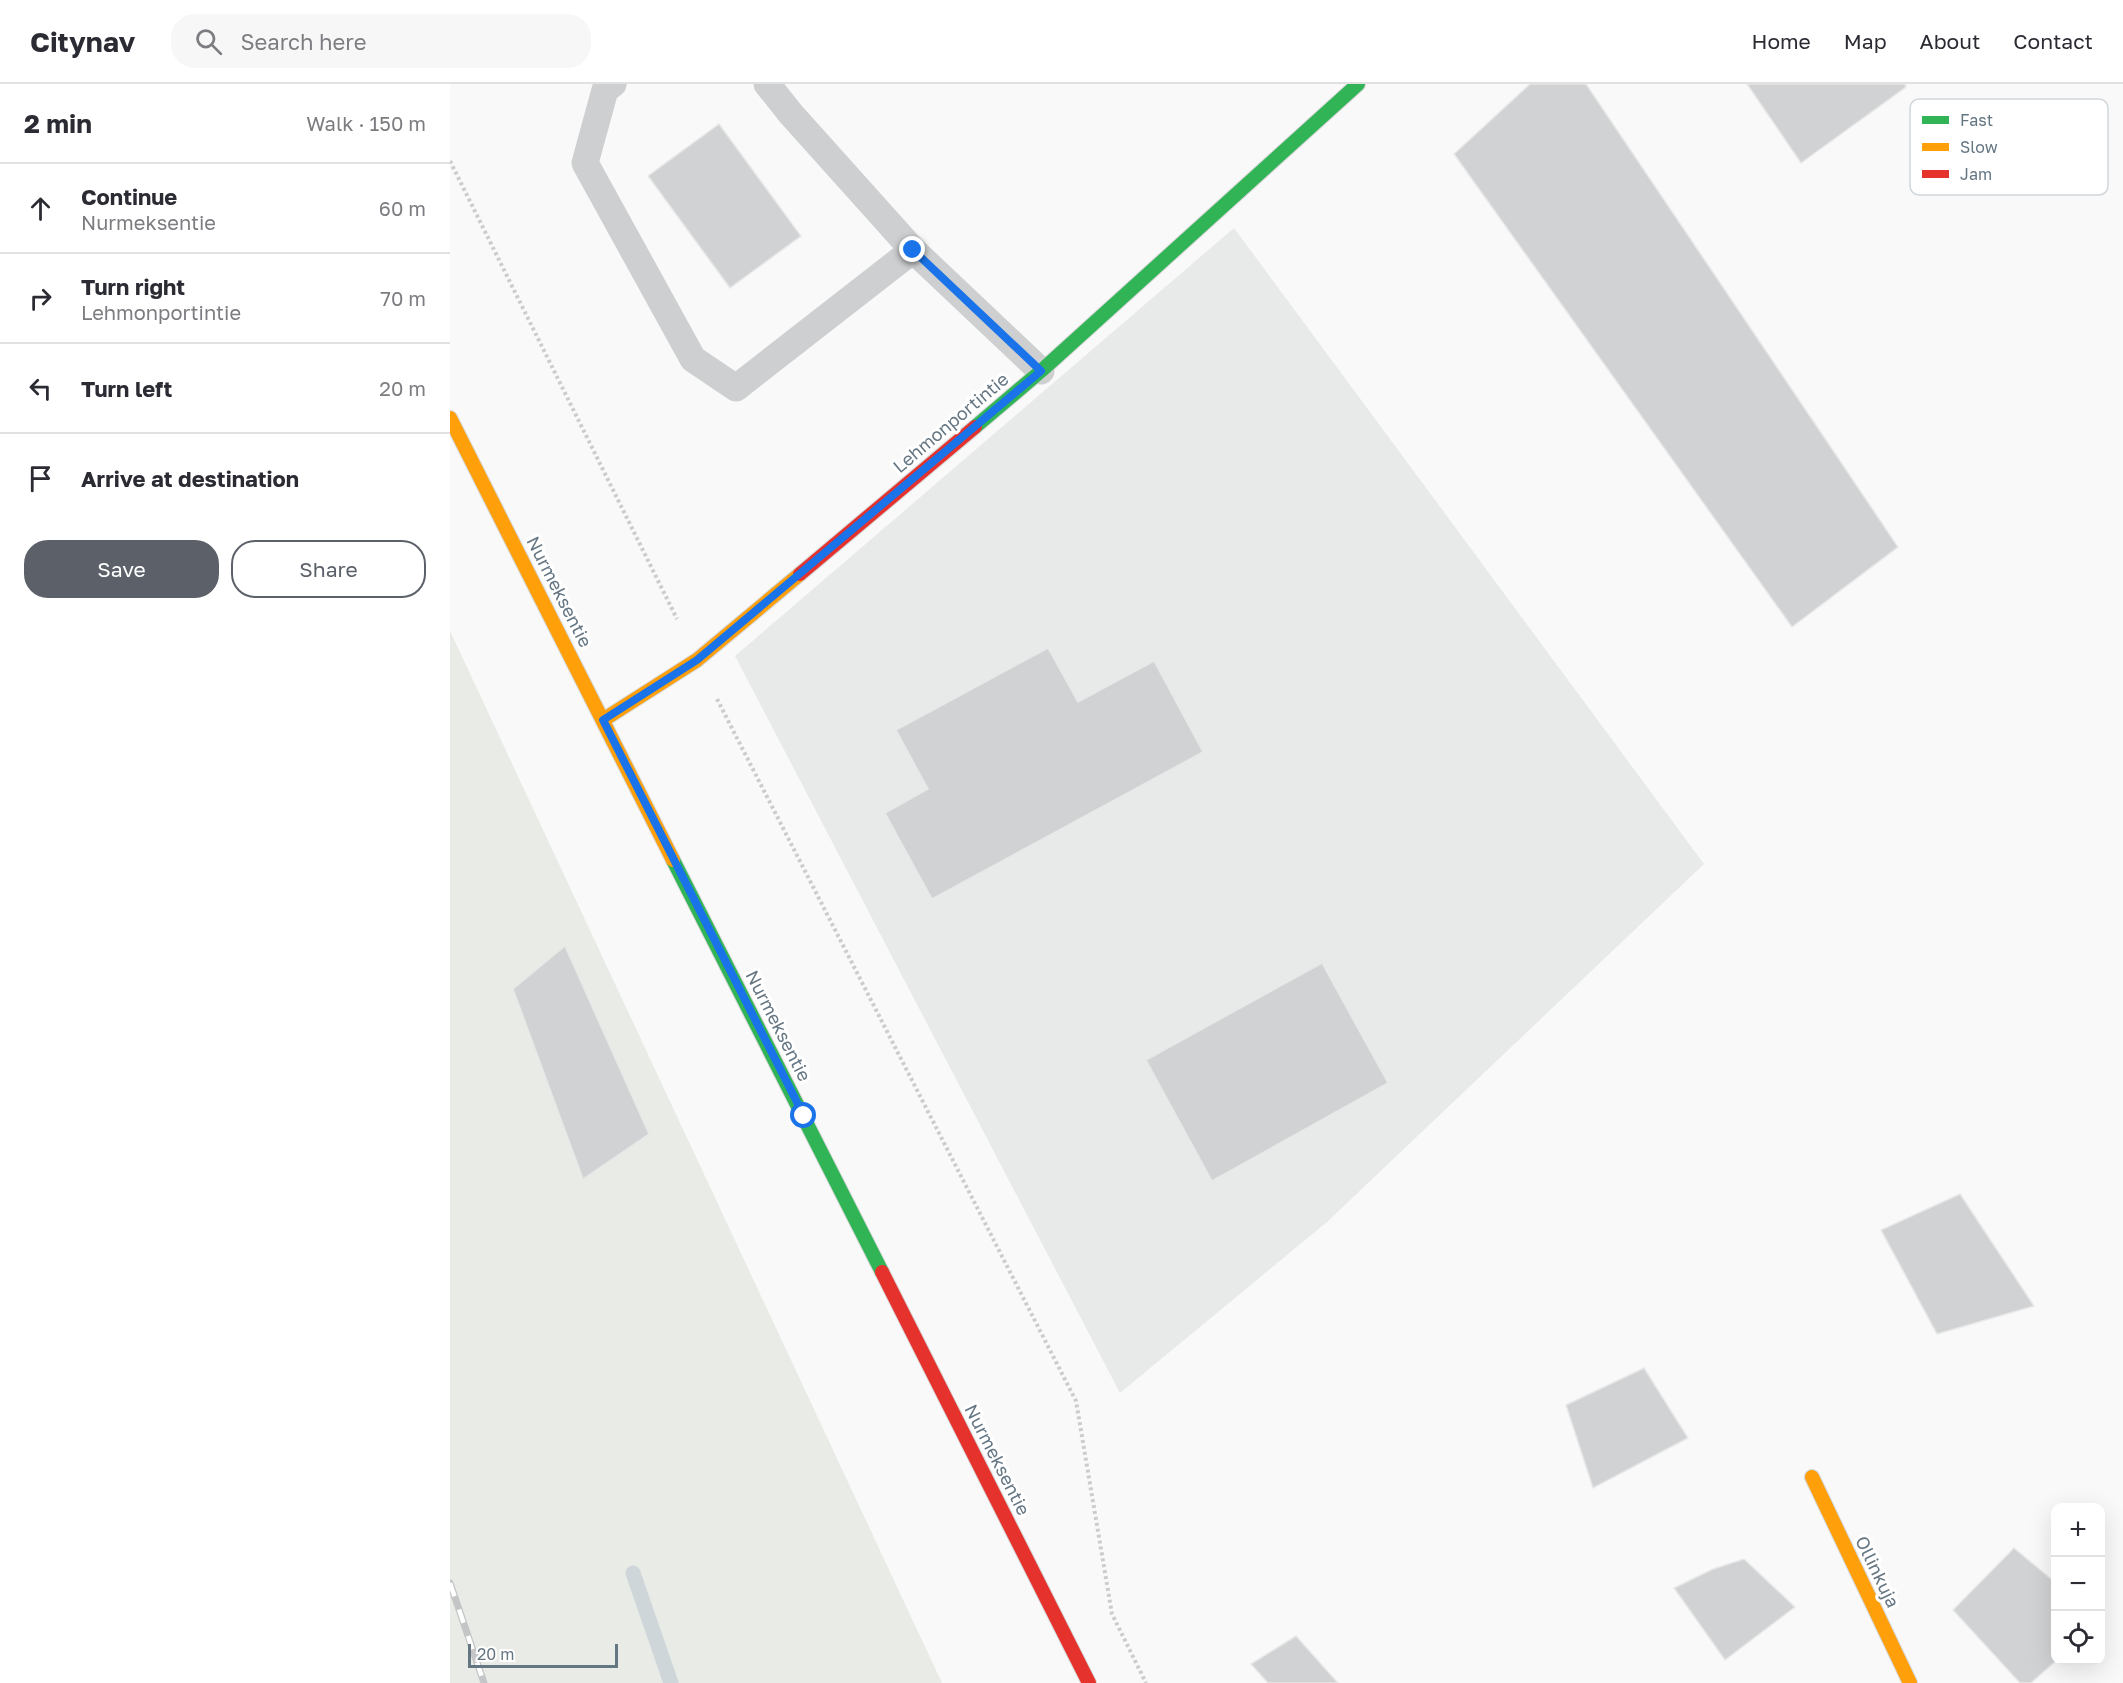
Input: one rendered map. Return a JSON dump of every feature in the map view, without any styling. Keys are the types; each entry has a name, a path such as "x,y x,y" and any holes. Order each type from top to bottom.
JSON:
{"street":[{"name":"Lehmonportintie","path":"603,720 697,660 1041,371 1358,84"},
{"name":"Nurmeksentie","path":"450,418 1089,1683"},
{"name":"Ollinkuja","path":"1812,1477 1910,1683"}],"lane":[{"path":"613,84 605,90 585,163 693,359 736,388 913,250"},
{"path":"767,84 913,250 1041,371"}],"path":[{"path":"450,161 670,603"},
{"path":"728,721 1076,1401 1112,1614 1146,1683"}],"shaded area":[{"path":"1234,228 1704,864 1327,1222 1120,1393 735,656"},
{"path":"450,631 942,1683 450,1683"}],"building":[{"path":"1530,84 1586,84 1898,547 1792,627 1454,154"},
{"path":"1747,84 1905,84 1906,87 1801,163"},
{"path":"719,124 801,236 730,288 648,176"},
{"path":"1048,648 1078,702 1154,661 1203,752 932,899 885,813 928,789 896,730"},
{"path":"565,946 649,1134 583,1179 513,989"},
{"path":"1322,963 1388,1083 1212,1181 1146,1060"},
{"path":"1960,1194 2034,1306 1937,1334 1881,1230"},
{"path":"1644,1368 1688,1438 1593,1488 1566,1405"},
{"path":"2014,1548 2051,1579 2051,1665 2031,1683 2020,1683 1953,1610"},
{"path":"1744,1559 1795,1607 1725,1660 1674,1588 1713,1569"},
{"path":"1296,1636 1338,1683 1268,1683 1251,1664"}],"waterway":[{"path":"633,1573 671,1683"}],"railway":[{"path":"450,1583 484,1683"}],"traffic: fast":[{"path":"975,427 1041,371 1358,84"},
{"path":"673,860 882,1272"}],"traffic: slow":[{"path":"450,418 673,860"},
{"path":"603,720 697,660 800,574"},
{"path":"1812,1477 1910,1683"}],"traffic: jam":[{"path":"800,574 975,427"},
{"path":"882,1272 1089,1683"}],"route":[{"path":"804,1116 603,720 697,660 1041,371 913,250"}]}
